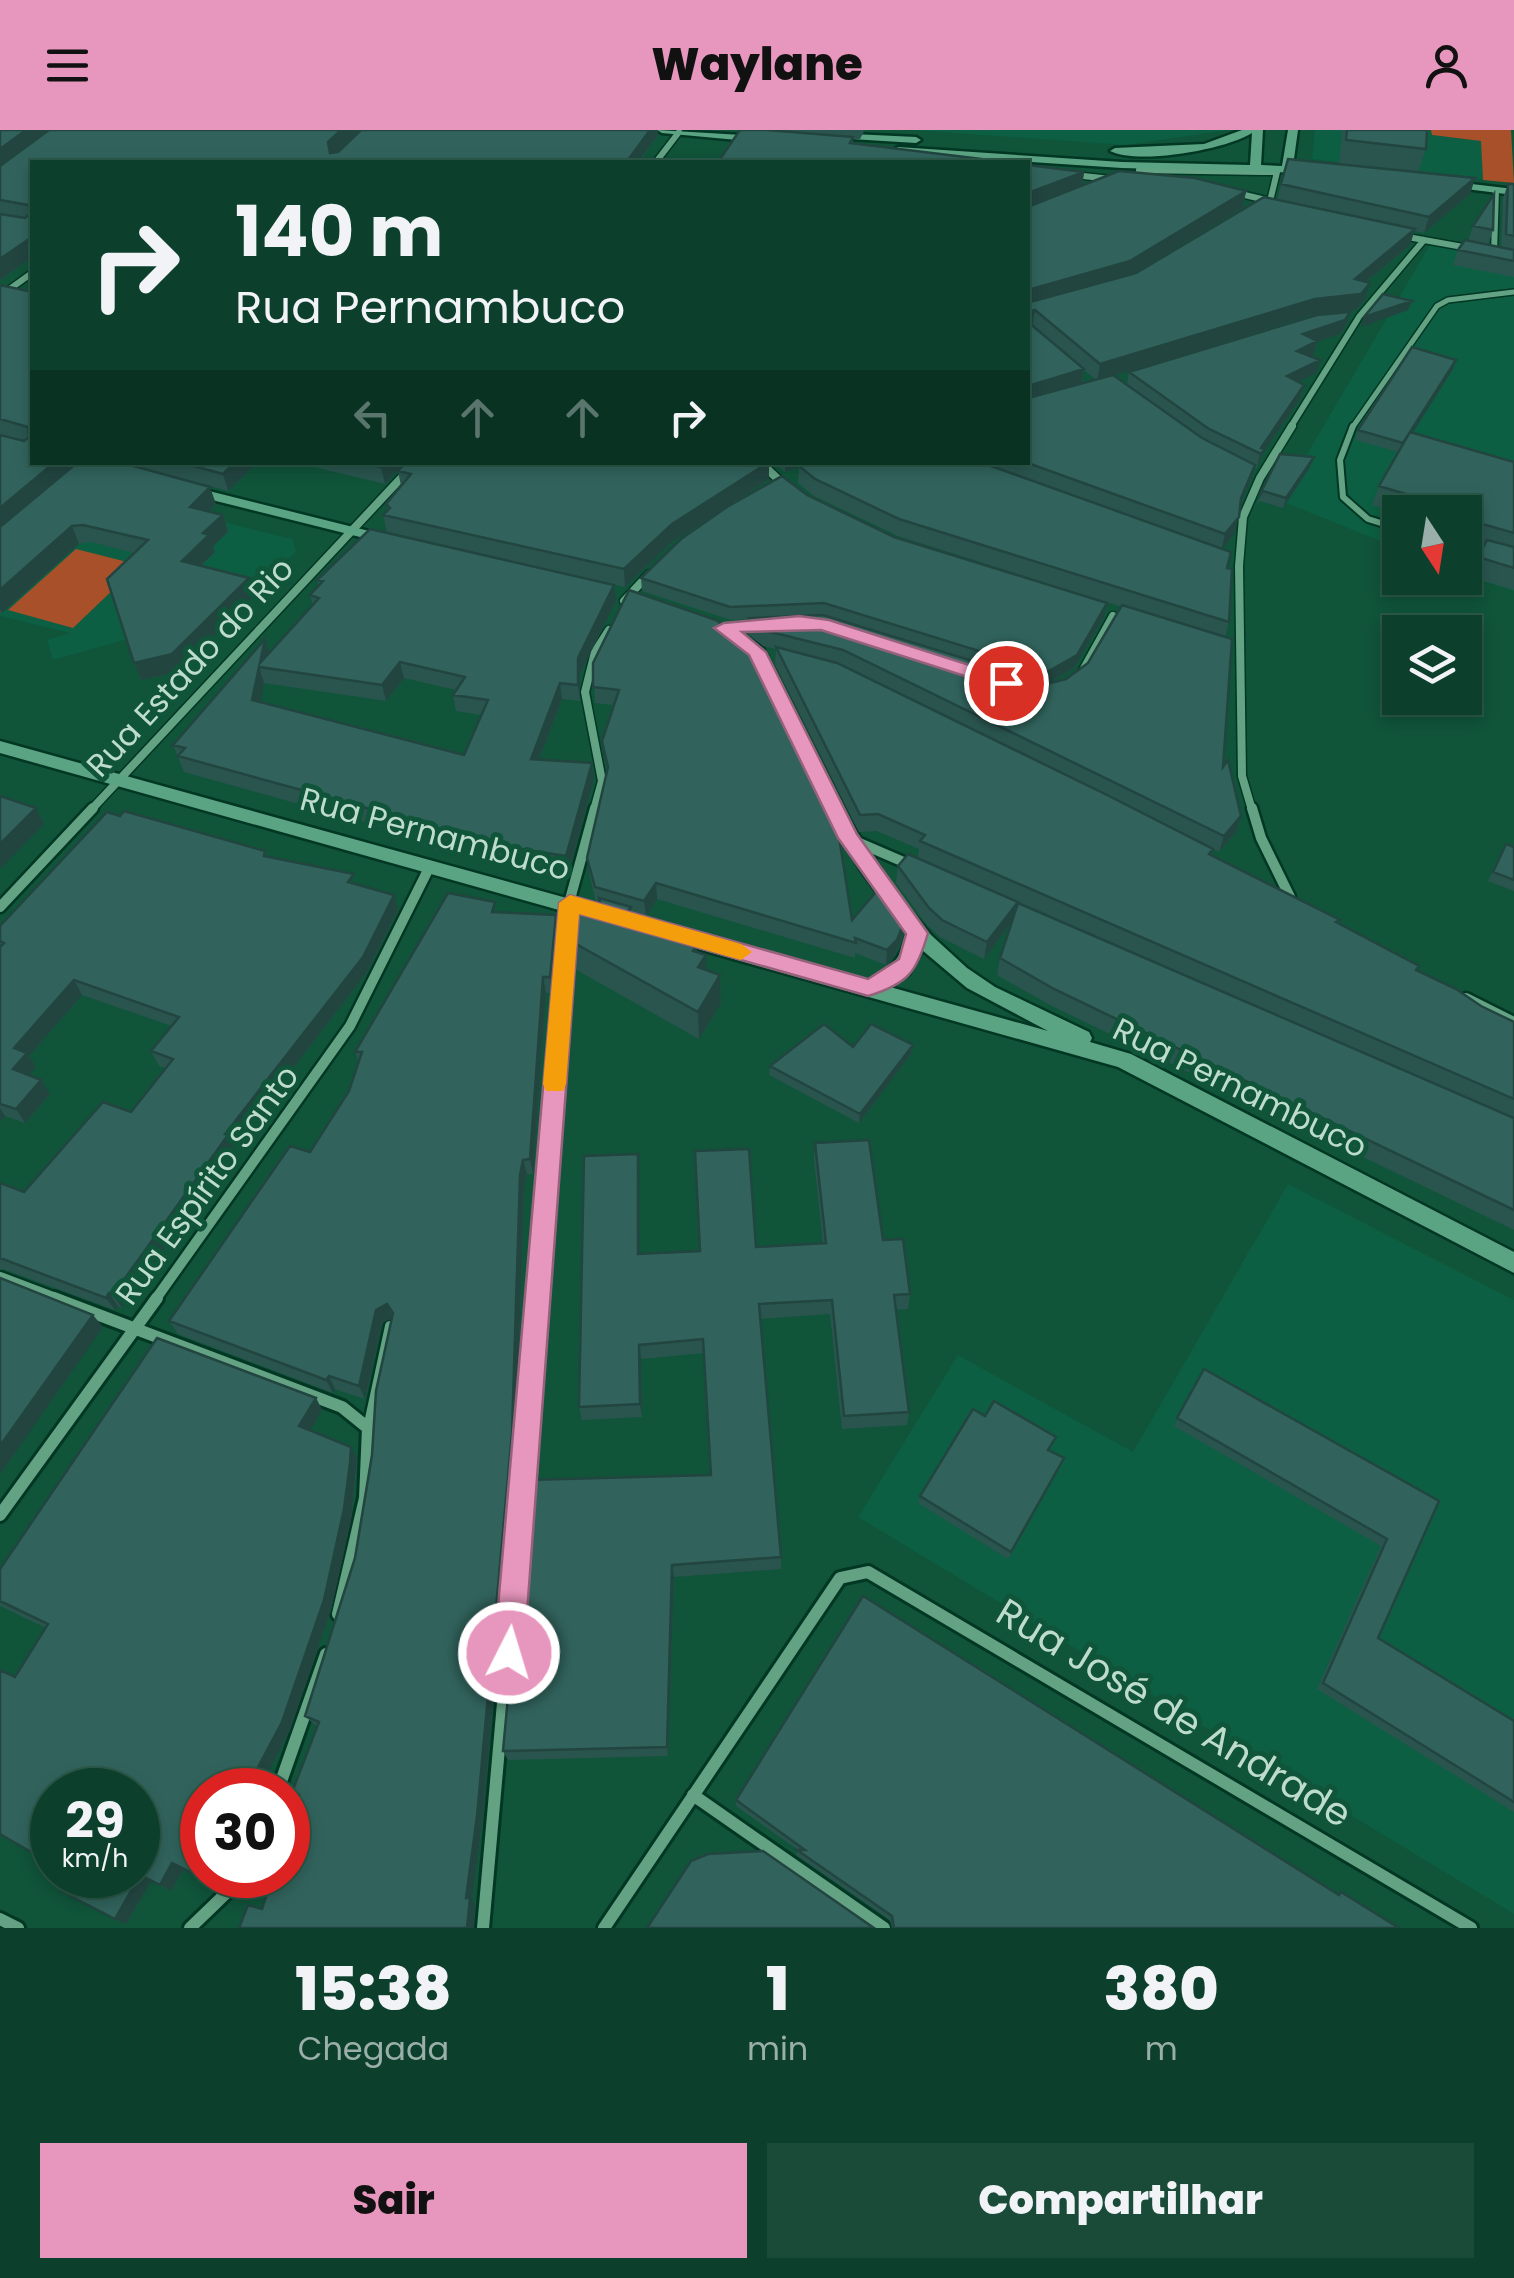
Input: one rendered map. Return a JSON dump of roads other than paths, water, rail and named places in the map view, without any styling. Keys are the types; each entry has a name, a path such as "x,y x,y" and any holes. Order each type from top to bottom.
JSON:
{"street":[{"path":"662,130 777,136"},
{"path":"744,130 777,136"},
{"path":"815,134 1134,151 1225,142 1249,130"},
{"path":"1255,167 1258,130"},
{"path":"1286,168 1293,130"},
{"path":"658,160 679,132"},
{"path":"831,145 1122,164 1330,172"},
{"path":"907,151 962,160"},
{"path":"1140,170 1276,172 1270,201 1186,181 1139,176 1140,170"},
{"path":"1062,174 1193,187 1278,210"},
{"path":"1102,186 1113,179"},
{"path":"1439,184 1514,192"},
{"path":"1494,253 1496,190"},
{"path":"1386,233 1504,256"},
{"path":"1290,897 1261,838 1242,776 1239,566 1243,518 1260,478 1359,316 1424,240"},
{"path":"0,296 30,274"},
{"path":"1341,316 1359,316"},
{"name":"Rua Estado do Rio","path":"0,906 413,465"},
{"path":"763,465 794,492"},
{"path":"1243,470 1260,478"},
{"path":"765,490 789,478"},
{"path":"166,484 413,546"},
{"path":"1221,560 1239,566"},
{"path":"624,601 652,571"},
{"path":"607,590 624,601 645,600"},
{"path":"1094,610 1132,621"},
{"path":"1074,683 1114,616"},
{"path":"483,1928 527,1457 570,903 602,781 588,724 586,677 614,621"},
{"path":"716,625 773,623"},
{"path":"716,625 765,653 848,838 917,933 970,981 1124,1060"},
{"path":"1222,647 1241,652"},
{"name":"Rua Pernambuco","path":"0,747 1124,1060 1514,1263"},
{"path":"848,838 934,875"},
{"name":"Rua Espírito Santo","path":"0,1516 350,1026 429,868"},
{"path":"1274,889 1306,906"},
{"path":"868,988 884,983 908,964 917,933"},
{"path":"1456,992 1514,1022"},
{"path":"0,1277 342,1407 368,1428 365,1498 336,1626"},
{"name":"Rua José de Andrade","path":"693,1795 840,1578 854,1572 878,1575 1471,1928"},
{"path":"286,1768 329,1644"},
{"path":"604,1928 693,1795 884,1928"},
{"path":"190,1928 221,1898"},
{"path":"0,1920 18,1928"}],"lane":[{"path":"1382,523 1360,515 1343,497 1340,460 1347,434 1437,306 1448,300 1514,295"},
{"path":"1482,553 1498,557"},
{"path":"368,1428 390,1326"}]}
